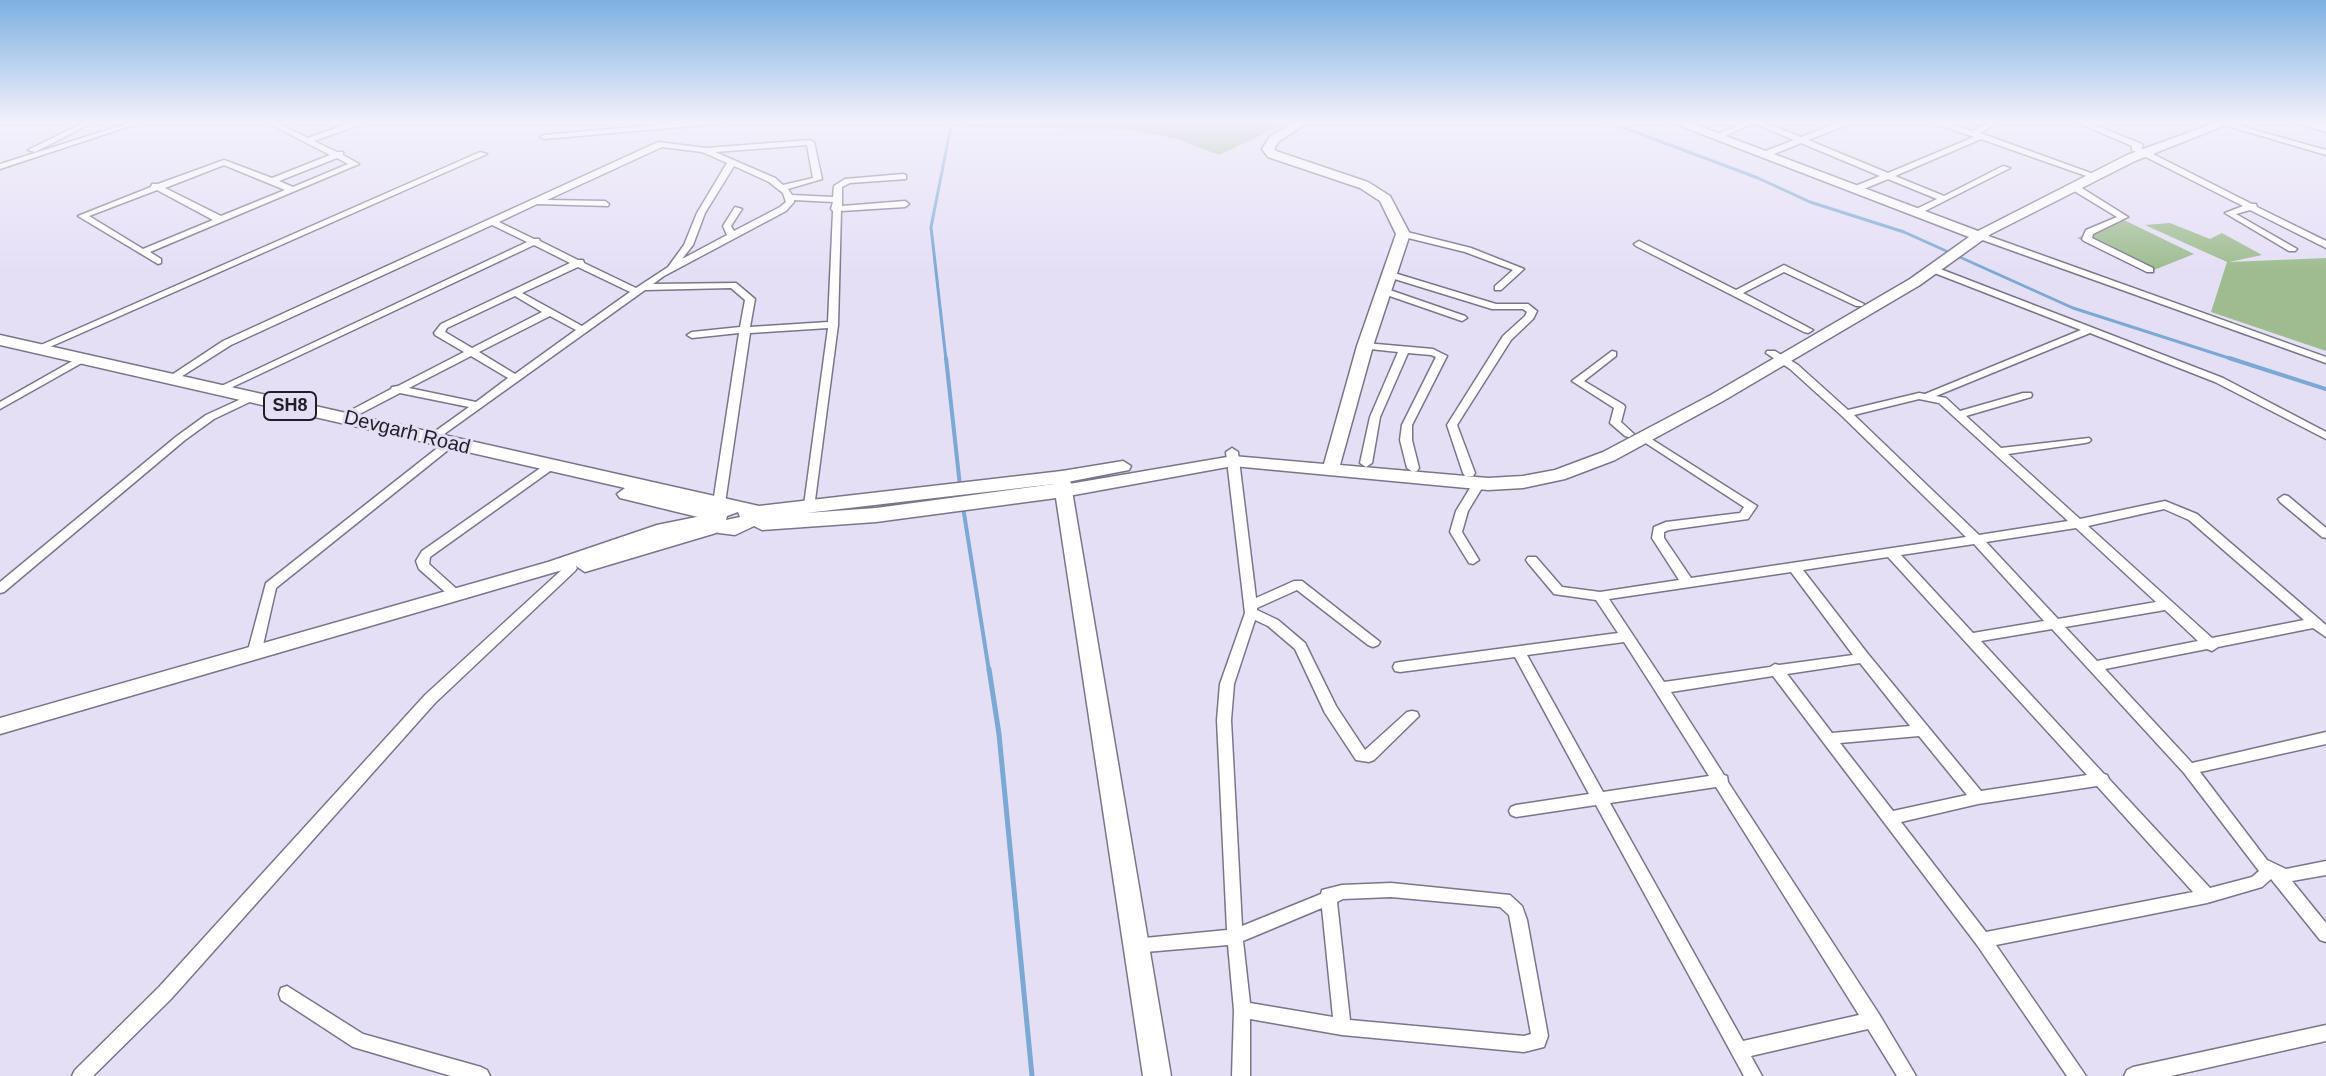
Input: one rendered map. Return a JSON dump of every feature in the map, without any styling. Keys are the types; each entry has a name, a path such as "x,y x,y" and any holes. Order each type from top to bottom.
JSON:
{"main road":[{"name":"Devgarh Road","path":"0,340 579,473 596,483 645,499 720,514"},
{"path":"749,518 920,502 1063,484 1104,723 1134,946 1157,1076"},
{"path":"749,518 810,505 920,502"},
{"name":"SH8","path":"720,514 742,505 749,518"}],"street":[{"path":"158,261 82,216 198,171"},
{"path":"248,171 293,190"},
{"path":"273,181 297,171"},
{"path":"143,252 338,171"},
{"path":"39,348 444,171"},
{"path":"172,378 227,343 602,171"},
{"path":"670,270 688,245 701,213 726,171"},
{"path":"751,171 784,187 790,197 836,205 905,204"},
{"path":"784,187 818,179 816,171"},
{"path":"1323,171 1364,185 1385,199 1403,234 1365,346 1332,464"},
{"path":"1810,171 1917,212 1970,239 2326,360"},
{"path":"1880,171 1942,198"},
{"path":"1856,189 1894,171"},
{"path":"1917,212 1999,171"},
{"path":"2082,171 2090,174"},
{"path":"1063,484 1233,456 1523,482 1559,475 1637,436 1941,262 1970,239 2095,171"},
{"path":"2183,171 2326,245"},
{"path":"1970,239 2074,187 2090,174"},
{"path":"810,505 833,325 838,186 848,181 903,177"},
{"path":"155,186 221,220"},
{"path":"2074,187 2124,217 2089,232 2087,239 2150,270"},
{"path":"429,440 640,289 783,209 790,197"},
{"path":"536,202 605,204"},
{"path":"2253,206 2229,213 2292,249"},
{"path":"732,236 727,226 738,209"},
{"path":"0,726 563,567 720,514 751,302 733,285 640,289 493,222"},
{"path":"1403,234 1468,250 1519,269 1498,288"},
{"path":"220,389 536,241"},
{"path":"1639,244 1808,330"},
{"path":"515,378 442,336 439,333 441,329 580,262"},
{"path":"1776,356 1808,330 1941,262"},
{"path":"1941,262 2089,330 2233,386 2326,436"},
{"path":"1735,294 1784,268 1859,304"},
{"path":"1391,275 1495,307 1525,306 1532,311 1530,317 1507,338 1452,425 1474,478 1456,532 1473,560"},
{"path":"1384,291 1462,318"},
{"path":"514,292 583,330"},
{"path":"344,418 468,351 549,312"},
{"path":"692,335 833,325"},
{"path":"1846,414 1927,396 2089,330"},
{"path":"1365,346 1433,352 1442,356 1408,420 1406,440 1413,468"},
{"path":"1366,463 1375,417 1404,351"},
{"path":"1612,354 1577,381 1620,407 1621,413 1614,419 1637,436 1751,506 1744,516 1658,530 1658,538 1688,583"},
{"path":"1776,356 1846,414 1976,539 2057,624 2189,769 2326,935"},
{"path":"0,406 83,358"},
{"path":"396,389 477,405"},
{"path":"1960,414 2027,395"},
{"path":"1927,396 1942,400 1960,414 2212,646"},
{"path":"0,589 181,438 210,417 252,397"},
{"path":"2001,451 2085,440"},
{"path":"254,654 270,586 449,444"},
{"path":"1233,456 1251,610 1227,684 1224,720 1235,937 1242,1010 1241,1076"},
{"path":"1332,464 1366,463 1474,478"},
{"path":"456,595 423,566 426,554 549,466"},
{"path":"2284,499 2326,534"},
{"path":"1532,560 1558,591 1600,596 2078,524 2156,506 2183,510 2321,628"},
{"path":"1892,553 2207,896"},
{"path":"81,1076 165,993 430,699 563,567"},
{"path":"1795,568 1863,658 1978,798"},
{"path":"1251,610 1298,584 1373,642"},
{"path":"1600,596 1722,780 1907,1076"},
{"path":"1971,638 2168,605"},
{"path":"1251,610 1273,623 1300,646 1330,709 1361,756 1369,756 1412,716"},
{"path":"2095,666 2321,628"},
{"path":"1400,667 1626,637"},
{"path":"1518,651 1753,1076"},
{"path":"1661,688 1863,658"},
{"path":"1775,669 1983,940 2077,1076"},
{"path":"1829,739 1922,730"},
{"path":"2189,769 2326,738"},
{"path":"1890,818 1978,798 2102,779"},
{"path":"1516,811 1722,780"},
{"path":"1983,940 2207,896 2257,882 2273,873 2326,868"},
{"path":"1134,946 1235,937 1328,895 1391,890 1504,900 1516,911 1519,920 1540,1036 1538,1041 1524,1044 1342,1027 1242,1010"},
{"path":"1328,895 1342,1027"},
{"path":"287,994 359,1041 481,1076"},
{"path":"1739,1050 1873,1020"},
{"path":"2133,1076 2326,1033"}],"green space":[{"path":"2124,220 2194,254 2149,272 2077,238"},
{"path":"2170,223 2210,239 2222,233 2262,255 2229,262 2326,258 2326,351 2211,312 2227,262 2145,225"}],"waterway":[{"path":"942,171 931,227 946,360"},
{"path":"1740,171 1810,202 1904,232 2073,308 2235,360"},
{"path":"946,358 960,486"},
{"path":"2229,358 2326,389"},
{"path":"963,507 989,671"},
{"path":"989,669 999,734 1032,1076"}]}
